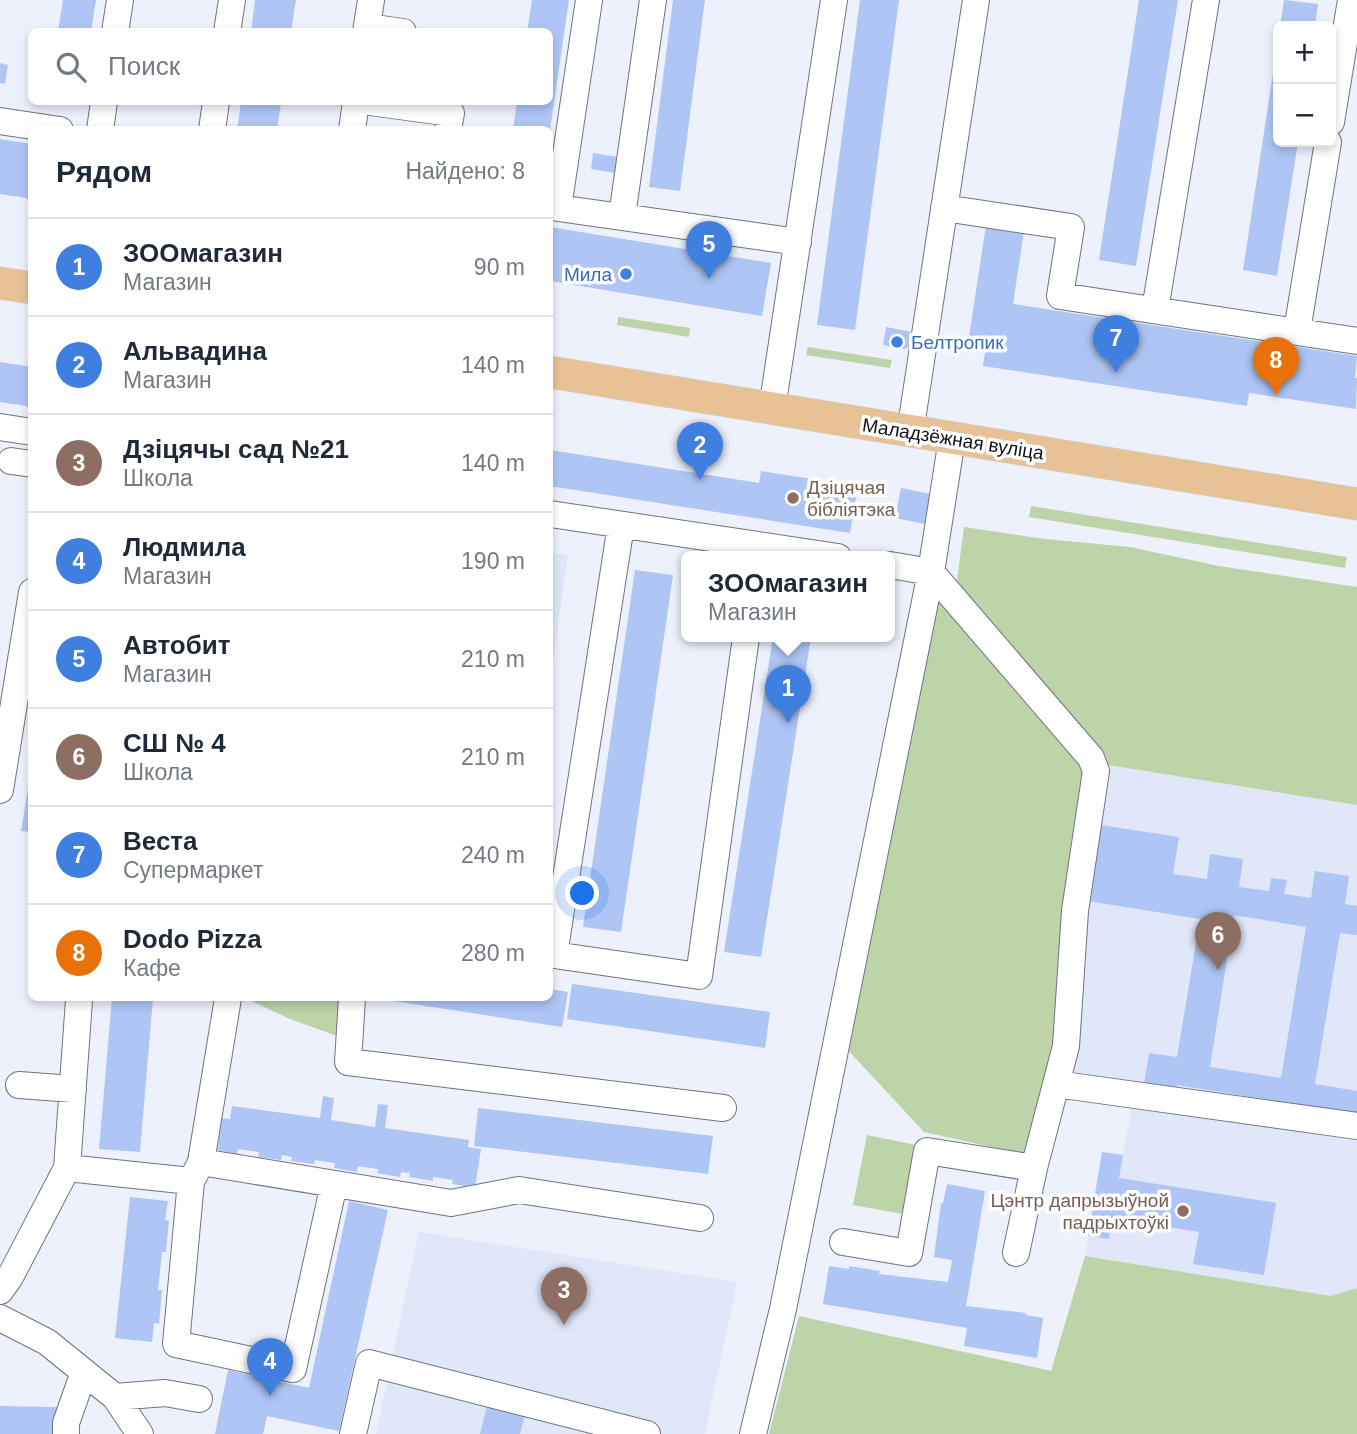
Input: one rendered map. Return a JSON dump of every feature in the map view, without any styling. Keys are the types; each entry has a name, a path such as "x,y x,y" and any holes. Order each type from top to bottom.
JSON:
{"main road":[{"path":"0,283 28,287"},
{"name":"Маладзёжная вуліца","path":"553,372 1357,504"}],"street":[{"path":"116,28 120,0"},
{"path":"228,28 232,0"},
{"path":"367,28 371,0"},
{"path":"589,0 554,207 799,242"},
{"path":"622,216 653,0"},
{"path":"772,409 834,0"},
{"path":"910,433 976,0"},
{"path":"1155,310 1206,0"},
{"path":"1336,90 1350,0"},
{"path":"101,126 104,105"},
{"path":"213,126 216,105"},
{"path":"353,126 356,105"},
{"path":"392,105 451,113 449,126"},
{"path":"0,121 33,126"},
{"path":"1297,331 1327,147"},
{"path":"944,208 1071,227 1060,296 1357,341"},
{"path":"0,427 28,431"},
{"path":"753,1434 783,1308 931,572 952,439"},
{"path":"553,514 759,550"},
{"path":"553,949 621,525"},
{"path":"895,566 931,572 1091,758 1096,771 1074,911 1066,1046 1034,1168 1016,1253"},
{"path":"0,790 28,617"},
{"path":"553,955 699,976 745,642"},
{"path":"0,1291 67,1168 79,1001"},
{"path":"227,1001 196,1172 176,1344 293,1369 334,1184"},
{"path":"352,1001 348,1062 723,1108"},
{"path":"1056,1084 1357,1126"},
{"path":"19,1085 73,1089"},
{"path":"843,1242 909,1253 927,1151 1034,1168"},
{"path":"67,1168 196,1172 334,1184 450,1203 519,1190 700,1218"},
{"path":"0,1318 47,1342 115,1397 140,1434"},
{"path":"353,1434 369,1363 647,1434"},
{"path":"66,1434 66,1423 84,1372"},
{"path":"115,1397 165,1393 199,1399"}],"shaded area":[{"path":"553,552 568,555 553,662"},
{"path":"1108,765 1357,805 1357,1300 1085,1256 1102,1152 1123,1155 1133,1101 1066,1090 1099,786"},
{"path":"419,1232 737,1282 705,1434 376,1434"}],"green space":[{"path":"618,317 690,328 689,337 617,325"},
{"path":"808,347 892,360 890,368 806,355"},
{"path":"1031,506 1347,557 1345,568 1029,517"},
{"path":"964,527 1045,539 1130,547 1219,566 1357,587 1357,805 1108,765 1088,759 1058,1040 1028,1155 924,1132 846,1048 938,578 957,580"},
{"path":"251,1001 344,1001 340,1037 290,1019"},
{"path":"867,1135 916,1145 902,1214 853,1205"},
{"path":"1085,1256 1331,1296 1357,1288 1357,1434 769,1434 799,1316 1051,1371"}],"building":[{"path":"63,0 96,0 92,28 59,28"},
{"path":"255,0 296,0 292,28 252,28"},
{"path":"532,0 569,0 551,126 514,126 517,105 553,105 553,28 528,28"},
{"path":"673,0 705,0 680,191 649,187"},
{"path":"860,0 899,0 855,330 817,325"},
{"path":"1139,0 1178,0 1136,266 1099,260"},
{"path":"1284,0 1318,4 1316,21 1281,21"},
{"path":"0,63 8,65 5,84 0,83"},
{"path":"1273,73 1273,147 1297,147 1277,276 1243,270"},
{"path":"241,105 281,105 278,126 238,126"},
{"path":"0,139 28,143 28,198 0,194"},
{"path":"593,153 617,157 615,173 591,169"},
{"path":"986,225 1024,231 1013,304 1357,356 1356,409 1249,393 1247,406 983,366 985,353 967,350"},
{"path":"553,227 771,263 762,316 553,281"},
{"path":"886,327 912,332 909,347 905,349 883,345"},
{"path":"0,362 28,366 28,406 0,402"},
{"path":"553,450 759,483 761,471 858,486 850,533 553,486"},
{"path":"901,488 931,494 925,524 895,518"},
{"path":"635,570 673,575 621,932 583,927"},
{"path":"772,642 810,642 761,957 724,952"},
{"path":"28,789 28,832 21,831"},
{"path":"1094,824 1179,837 1173,874 1207,879 1210,854 1243,859 1239,887 1269,891 1271,878 1287,880 1284,894 1311,898 1315,871 1349,876 1345,904 1357,906 1357,935 1340,933 1315,1084 1357,1091 1357,1114 1177,1085 1176,1096 1143,1090 1149,1053 1177,1057 1200,919 1081,900","holes":["1234,915 1306,927 1281,1078 1210,1067"]},
{"path":"572,984 770,1012 765,1048 567,1019"},
{"path":"553,990 568,992 562,1027 394,1001 553,1001"},
{"path":"112,1001 153,1001 140,1152 99,1149"},
{"path":"323,1096 334,1098 331,1120 375,1127 378,1104 388,1105 385,1128 469,1140 468,1147 481,1149 475,1188 452,1184 453,1180 433,1177 433,1181 409,1177 410,1173 401,1172 400,1177 377,1173 378,1169 358,1166 357,1172 334,1168 335,1163 315,1160 314,1164 291,1161 292,1157 282,1155 281,1160 258,1157 259,1152 238,1149 237,1154 218,1150 221,1118 230,1119 232,1106 320,1118"},
{"path":"478,1108 713,1136 708,1174 474,1146"},
{"name":"Цэнтр дапрызыўной падрыхтоўкі","path":"1102,1152 1123,1155 1119,1178 1276,1203 1264,1275 1193,1264 1199,1232 1112,1218 1109,1239 1088,1236"},
{"path":"947,1184 985,1191 966,1306 1026,1313 1043,1318 1037,1358 964,1346 967,1328 823,1304 829,1266 849,1269 849,1266 880,1271 879,1274 948,1282 952,1260 934,1257 941,1203"},
{"path":"130,1197 168,1201 165,1220 169,1221 166,1252 162,1252 158,1290 162,1290 159,1324 154,1323 152,1342 115,1338"},
{"path":"349,1201 388,1210 339,1431 267,1416 263,1434 215,1434 228,1370 309,1388"},
{"path":"488,1402 526,1411 520,1434 480,1434"},
{"path":"0,1406 58,1407 57,1434 0,1434"}],"place":[{"name":"Мила","path":"626,274"},
{"name":"Автобит","path":"709,279"},
{"name":"Белтропик","path":"897,342"},
{"name":"Веста","path":"1116,373"},
{"name":"Dodo Pizza","path":"1276,395"},
{"name":"Альвадина","path":"700,480"},
{"name":"Дзіцячая бібліятэка","path":"793,498"},
{"name":"ЗООмагазин","path":"788,723"},
{"name":"СШ № 4","path":"1218,970"},
{"name":"Цэнтр дапрызыўной падрыхтоўкі","path":"1183,1211"},
{"name":"Дзіцячы сад №21","path":"564,1325"},
{"name":"Людмила","path":"270,1396"}]}
